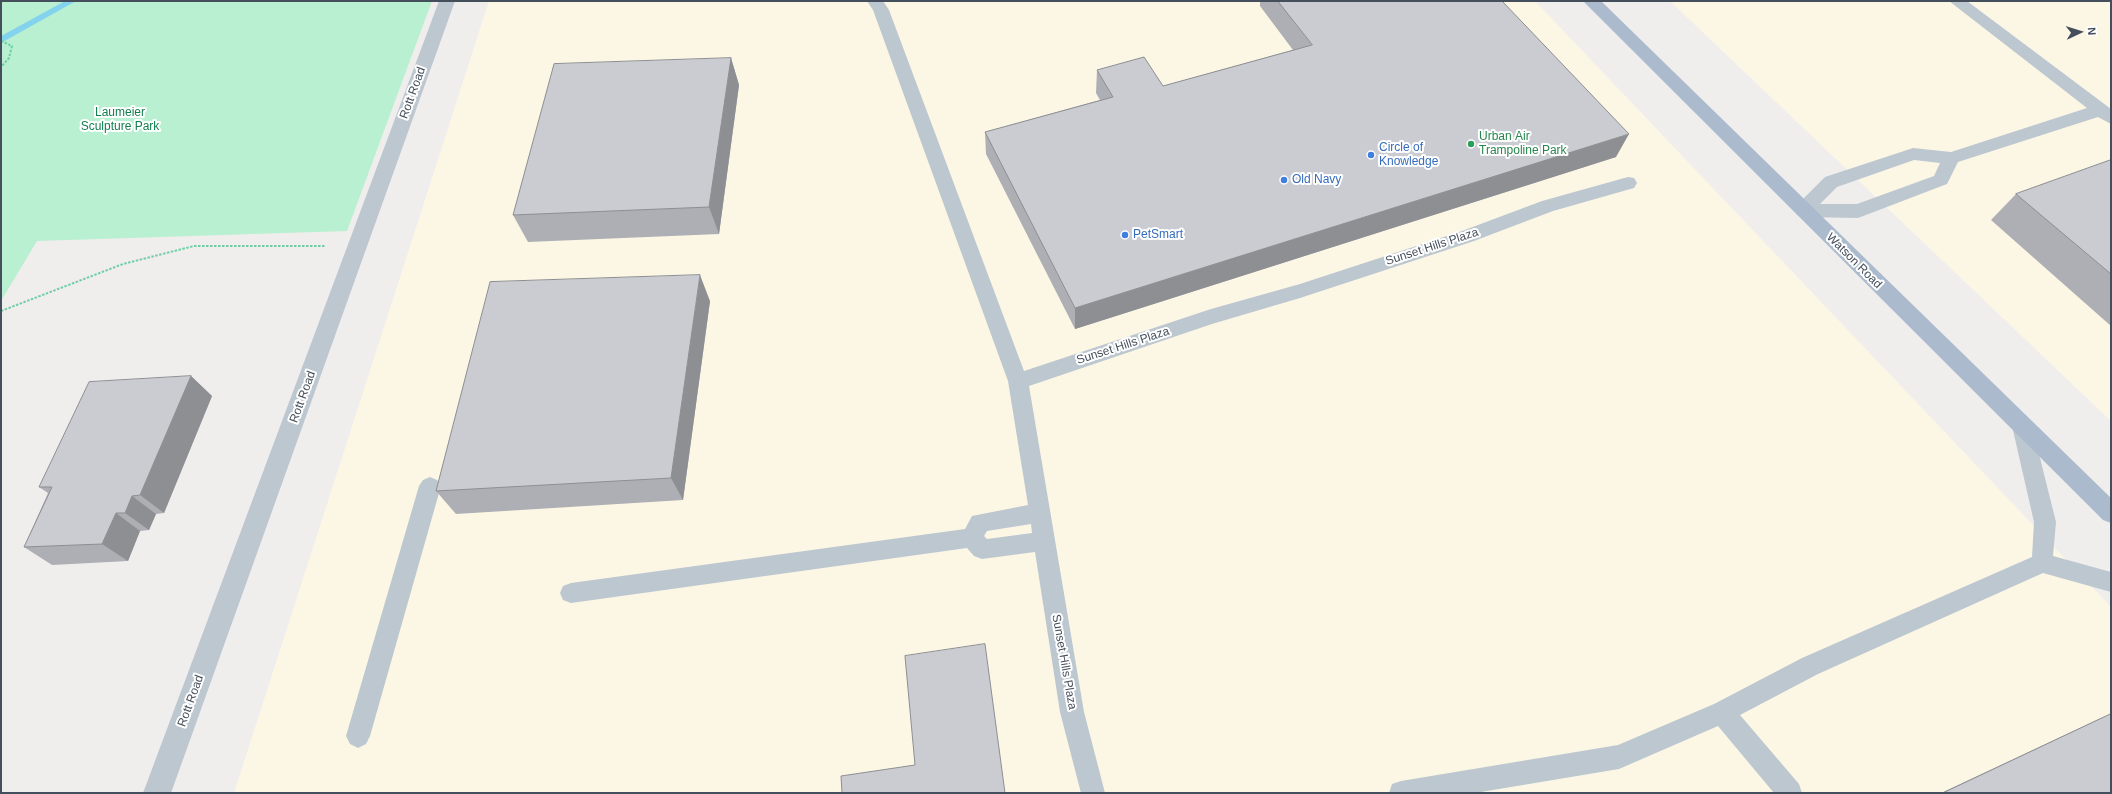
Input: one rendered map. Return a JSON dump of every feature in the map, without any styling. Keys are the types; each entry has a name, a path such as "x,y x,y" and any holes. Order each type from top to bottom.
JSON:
{"main road":[{"name":"Watson Road","path":"1592,4 2111,513"}],"street":[{"name":"Rott Road","path":"157,793 447,1"}],"lane":[{"path":"875,1 881,10 1018,381"},
{"path":"1957,1 2105,114"},
{"path":"1803,210 1831,182 1914,154 1951,158 2105,114"},
{"path":"1803,210 1858,210 1941,180 1951,158"},
{"name":"Sunset Hills Plaza","path":"1093,793 1072,712 1018,381 1211,317 1300,291 1468,236 1548,206 1628,183"},
{"path":"2022,426 2045,522 2042,563"},
{"path":"358,736 430,486"},
{"path":"972,538 980,523 1039,513"},
{"path":"972,538 982,549 1044,541"},
{"path":"571,593 972,538"},
{"path":"1401,793 1619,757 1722,712 1810,666 2042,563 2111,582"},
{"path":"1722,712 1790,793"}],"path":[{"path":"1,41 12,46 9,58 1,67"},
{"path":"1,311 124,264 194,246 316,246 358,244"}],"shaded area":[{"path":"489,1 1535,1 2111,607 2111,793 234,793"},
{"path":"1670,1 2111,1 2111,421"}],"green space":[{"name":"Laumeier Sculpture Park","path":"1,1 432,1 347,231 37,241 1,301"}],"building":[{"path":"1278,1 1502,1 1629,134 1075,308 985,132 1113,97 1097,70 1144,57 1163,86 1312,45"},
{"path":"731,58 709,207 513,215 554,64"},
{"path":"2111,160 2111,274 2016,194"},
{"path":"700,275 671,478 436,491 490,282"},
{"path":"191,376 140,495 132,496 125,513 116,513 102,544 24,547 52,487 39,487 89,382"},
{"path":"985,644 1005,793 842,793 841,776 915,765 905,656"},
{"path":"2111,714 2111,793 1943,793"}],"waterway":[{"path":"1,40 72,1"}],"place":[{"name":"Urban Air Trampoline Park","path":"1471,144"},
{"name":"Circle of Knowledge","path":"1371,155"},
{"name":"Old Navy","path":"1284,180"},
{"name":"PetSmart","path":"1125,235"}]}
